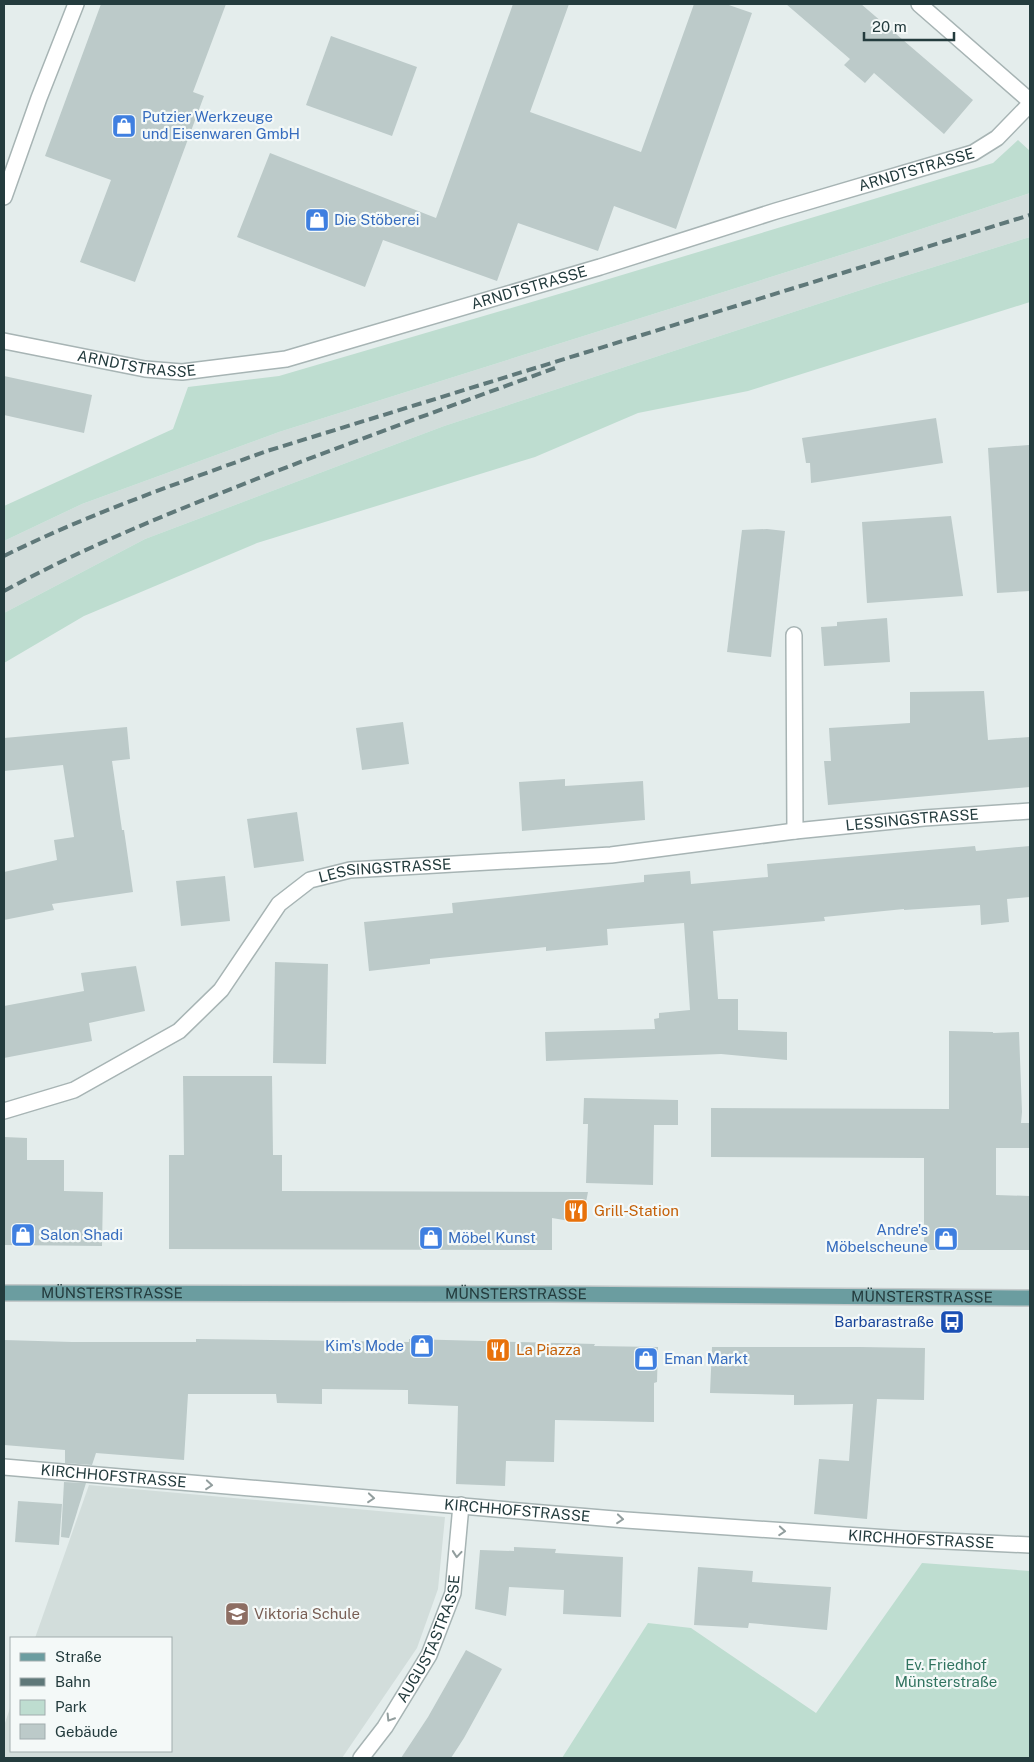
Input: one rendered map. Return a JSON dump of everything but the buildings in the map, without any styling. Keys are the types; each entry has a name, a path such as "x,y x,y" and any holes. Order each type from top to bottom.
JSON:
{"main road":[{"name":"MÜNSTERSTRASSE","path":"4,1293 551,1294 1030,1298"}],"street":[{"path":"4,197 39,98 76,4"},
{"path":"919,4 1030,102"},
{"name":"ARNDTSTRASSE","path":"4,341 145,369 182,372 286,359 600,267 776,211 973,153 997,138 1030,102"},
{"path":"794,635 795,831"},
{"name":"LESSINGSTRASSE","path":"4,1111 74,1090 179,1031 221,990 279,904 310,880 350,870 611,854 795,831 1030,810"},
{"name":"KIRCHHOFSTRASSE","path":"4,1467 626,1520 845,1536 1030,1545"},
{"name":"AUGUSTASTRASSE","path":"361,1758 385,1727 429,1655 453,1593 461,1505"}],"shaded area":[{"path":"1030,193 1030,237 876,285 444,426 145,539 4,613 4,541 82,504 279,432 882,242"},
{"name":"Viktoria Schule","path":"89,1485 445,1517 438,1589 417,1648 342,1758 4,1758 4,1726 10,1708 10,1752 172,1752 172,1637 35,1637"}],"green space":[{"path":"1018,140 1030,151 1030,193 882,242 279,432 82,504 4,541 4,506 173,429 188,387 279,376 569,291 993,163"},
{"path":"1030,237 1030,302 748,391 638,413 535,457 257,543 84,616 4,663 4,613 145,539 444,426 876,285"},
{"name":"Ev. Friedhof Münsterstraße","path":"922,1563 1030,1571 1030,1758 562,1758 648,1623 691,1628 816,1713"}],"railway":[{"path":"4,556 68,526 167,487 267,451 1030,215"},
{"path":"4,591 84,551 193,504 345,445 555,368"}],"place":[{"name":"Putzier Werkzeuge und Eisenwaren GmbH","path":"124,126"},
{"name":"Die Stöberei","path":"317,220"},
{"name":"Grill-Station","path":"576,1211"},
{"name":"Salon Shadi","path":"23,1235"},
{"name":"Möbel Kunst","path":"431,1238"},
{"name":"Andre's Möbelscheune","path":"946,1239"},
{"name":"Barbarastraße","path":"952,1322"},
{"name":"Kim's Mode","path":"422,1346"},
{"name":"La Piazza","path":"498,1350"},
{"name":"Eman Markt","path":"646,1359"},
{"name":"Viktoria Schule","path":"237,1614"}]}
